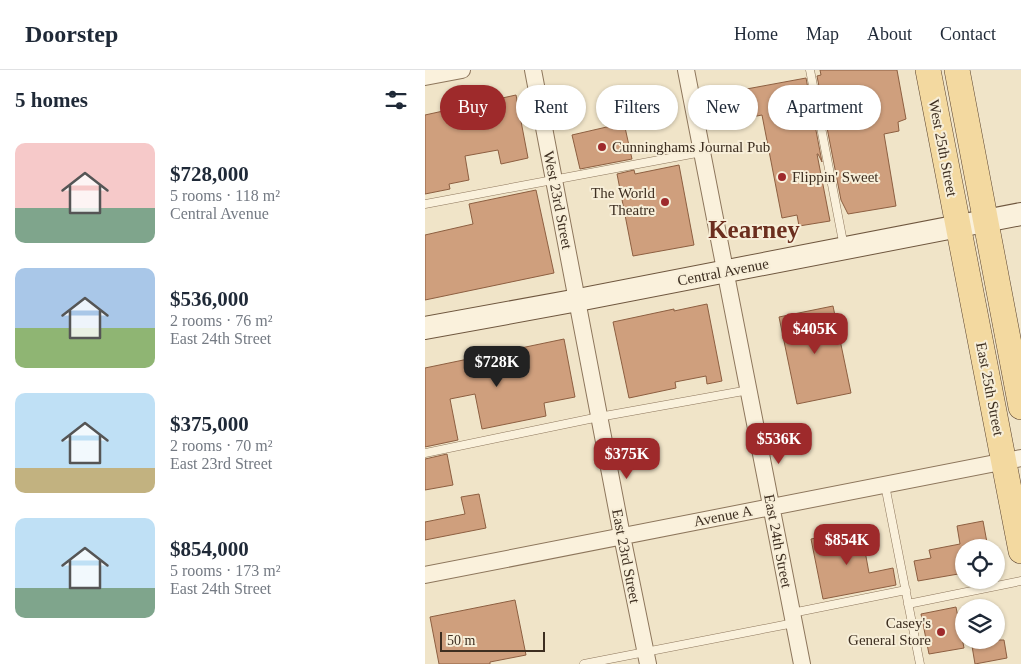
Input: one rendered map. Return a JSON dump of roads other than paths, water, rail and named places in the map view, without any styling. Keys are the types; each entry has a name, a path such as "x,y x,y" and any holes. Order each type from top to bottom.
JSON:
{"main road":[{"name":"West 25th Street","path":"928,70 958,226"},
{"name":"West 25th Street","path":"957,70 984,221"},
{"name":"East 25th Street","path":"984,221 1021,407"},
{"name":"East 25th Street","path":"958,226 1012,459 1021,552"}],"street":[{"path":"425,77 462,70"},
{"name":"West 23rd Street","path":"533,70 578,300"},
{"name":"East 24th Street","path":"686,70 802,664"},
{"name":"Central Avenue","path":"425,328 1021,214"},
{"name":"East 23rd Street","path":"578,300 621,536 647,658"},
{"name":"Avenue A","path":"425,575 1012,459"}],"lane":[{"path":"810,70 844,248"},
{"path":"425,204 702,152"},
{"path":"425,453 599,417 749,390"},
{"path":"885,484 920,664"},
{"path":"908,604 1021,581"},
{"path":"585,664 647,658 905,590"}],"place":[{"name":"Cunninghams Journal Pub","path":"602,147"},
{"name":"Flippin' Sweet","path":"782,177"},
{"name":"The World Theatre","path":"665,202"},
{"name":"Casey's General Store","path":"941,632"}],"district":[{"name":"Kearney","path":"754,229"}]}
